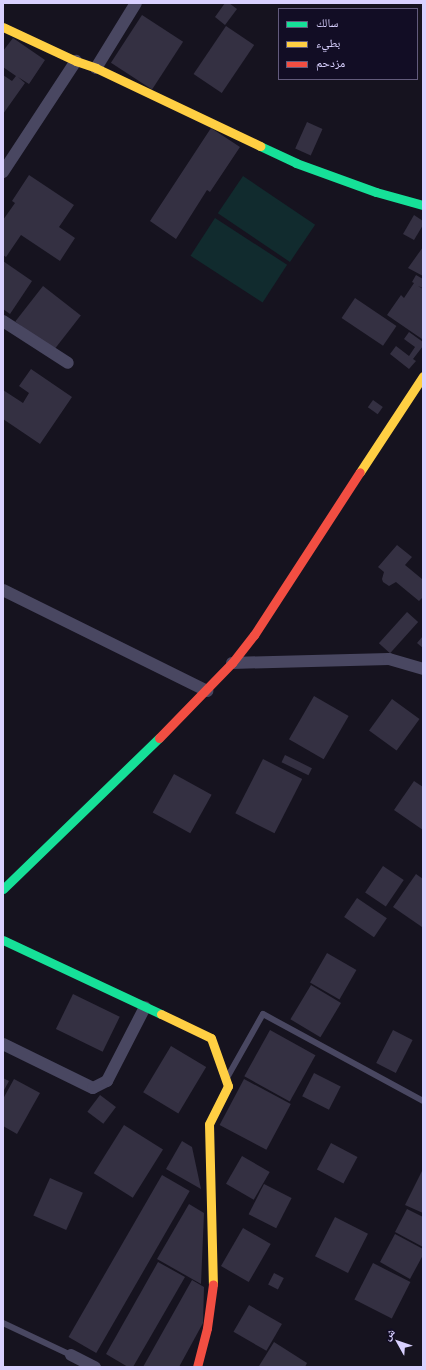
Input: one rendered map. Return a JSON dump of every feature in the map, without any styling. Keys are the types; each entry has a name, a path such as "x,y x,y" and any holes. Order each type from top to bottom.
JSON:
{"street":[{"path":"96,68 136,3"},
{"path":"3,27 76,61 96,68 296,162 376,192 423,205"},
{"path":"3,172 76,61"},
{"path":"3,321 68,363"},
{"path":"3,889 207,691 232,663 258,628 423,376"},
{"path":"3,590 207,691"},
{"path":"232,663 389,659 423,669"},
{"path":"3,940 211,1038 228,1086 209,1124 212,1285 207,1328 197,1367"},
{"path":"3,1044 93,1088 107,1081 145,1007"},
{"path":"71,1355 95,1367"}],"lane":[{"path":"226,1081 263,1014 423,1101"},
{"path":"3,1323 71,1355"}],"green space":[{"path":"243,176 315,225 290,262 218,213"},
{"path":"215,218 287,265 263,303 190,256"}],"building":[{"path":"225,3 229,3 237,9 225,25 215,17"},
{"path":"142,15 183,42 152,89 111,63"},
{"path":"226,26 254,45 222,93 194,74"},
{"path":"13,38 45,60 29,84 18,77 25,83 3,114 3,75 12,81 16,76 3,67 3,51"},
{"path":"307,122 323,129 311,155 295,148"},
{"path":"211,128 240,147 210,192 207,190 176,239 150,221"},
{"path":"29,175 74,205 59,227 75,238 60,261 21,235 6,257 3,255 3,220 15,203 12,201"},
{"path":"414,215 423,221 423,225 414,240 403,234"},
{"path":"423,247 423,276 408,268"},
{"path":"3,261 32,281 10,314 3,309"},
{"path":"416,275 423,279 423,288 418,286 423,289 422,339 387,315 401,295 404,298 414,283 412,282"},
{"path":"43,286 81,316 53,351 15,321"},
{"path":"355,298 396,326 383,346 342,318"},
{"path":"409,332 423,342 423,346 413,359 416,361 409,369 390,354 396,346 409,356 415,347 404,339"},
{"path":"31,369 72,397 40,444 3,419 3,390 23,403 29,393 19,386"},
{"path":"373,400 383,407 378,414 368,407"},
{"path":"397,545 412,557 405,565 422,579 423,578 423,597 419,601 396,582 389,586 383,582 382,579 384,572 378,567"},
{"path":"407,612 418,622 390,653 379,643"},
{"path":"423,636 423,648 417,643"},
{"path":"314,696 349,716 324,759 289,739"},
{"path":"392,699 420,719 397,751 369,731"},
{"path":"285,755 312,768 308,775 281,762"},
{"path":"263,759 302,779 275,833 235,813"},
{"path":"174,774 212,795 190,833 153,812"},
{"path":"414,781 423,787 423,830 394,810"},
{"path":"383,866 404,880 386,907 365,893"},
{"path":"416,874 423,879 422,927 393,907"},
{"path":"357,898 387,918 374,937 344,917"},
{"path":"327,953 356,970 339,999 310,982"},
{"path":"311,985 341,1003 320,1037 290,1019"},
{"path":"73,994 120,1017 103,1052 56,1029"},
{"path":"270,1030 315,1055 290,1102 244,1076"},
{"path":"393,1030 413,1040 396,1073 376,1063"},
{"path":"171,1046 206,1067 178,1113 143,1092"},
{"path":"314,1073 341,1087 329,1110 302,1096"},
{"path":"3,1078 9,1081 3,1092"},
{"path":"14,1079 40,1093 17,1134 3,1126 3,1099"},
{"path":"244,1079 291,1104 266,1150 220,1125"},
{"path":"100,1095 116,1107 103,1124 87,1112"},
{"path":"124,1125 163,1149 133,1198 94,1173"},
{"path":"182,1141 192,1147 201,1189 166,1169"},
{"path":"331,1143 357,1157 343,1184 317,1169"},
{"path":"242,1156 270,1172 254,1200 226,1184"},
{"path":"423,1169 423,1213 405,1205"},
{"path":"162,1175 190,1191 96,1353 68,1337"},
{"path":"50,1178 83,1193 66,1230 33,1215"},
{"path":"264,1184 292,1198 276,1228 249,1214"},
{"path":"189,1204 204,1213 201,1284 157,1259"},
{"path":"407,1209 423,1217 423,1247 395,1232"},
{"path":"335,1217 368,1234 348,1273 315,1256"},
{"path":"243,1228 271,1244 249,1282 221,1266"},
{"path":"395,1234 423,1249 423,1255 410,1279 380,1262"},
{"path":"158,1262 185,1277 133,1367 128,1367 106,1354"},
{"path":"373,1263 410,1282 392,1319 354,1300"},
{"path":"274,1273 284,1278 278,1290 268,1285"},
{"path":"192,1280 204,1287 203,1323 179,1367 143,1367"},
{"path":"249,1305 282,1324 266,1351 233,1332"},
{"path":"274,1342 307,1363 305,1367 259,1366"}],"traffic: fast":[{"path":"260,146 296,163 376,192 423,205"},
{"path":"3,889 159,738"},
{"path":"3,940 161,1014"}],"traffic: slow":[{"path":"3,27 76,61 96,68 260,146"},
{"path":"360,472 423,376"},
{"path":"161,1014 211,1038 228,1086 209,1124 213,1284"}],"traffic: jam":[{"path":"159,738 232,663 254,635 360,472"},
{"path":"197,1367 207,1328 213,1284"}]}
